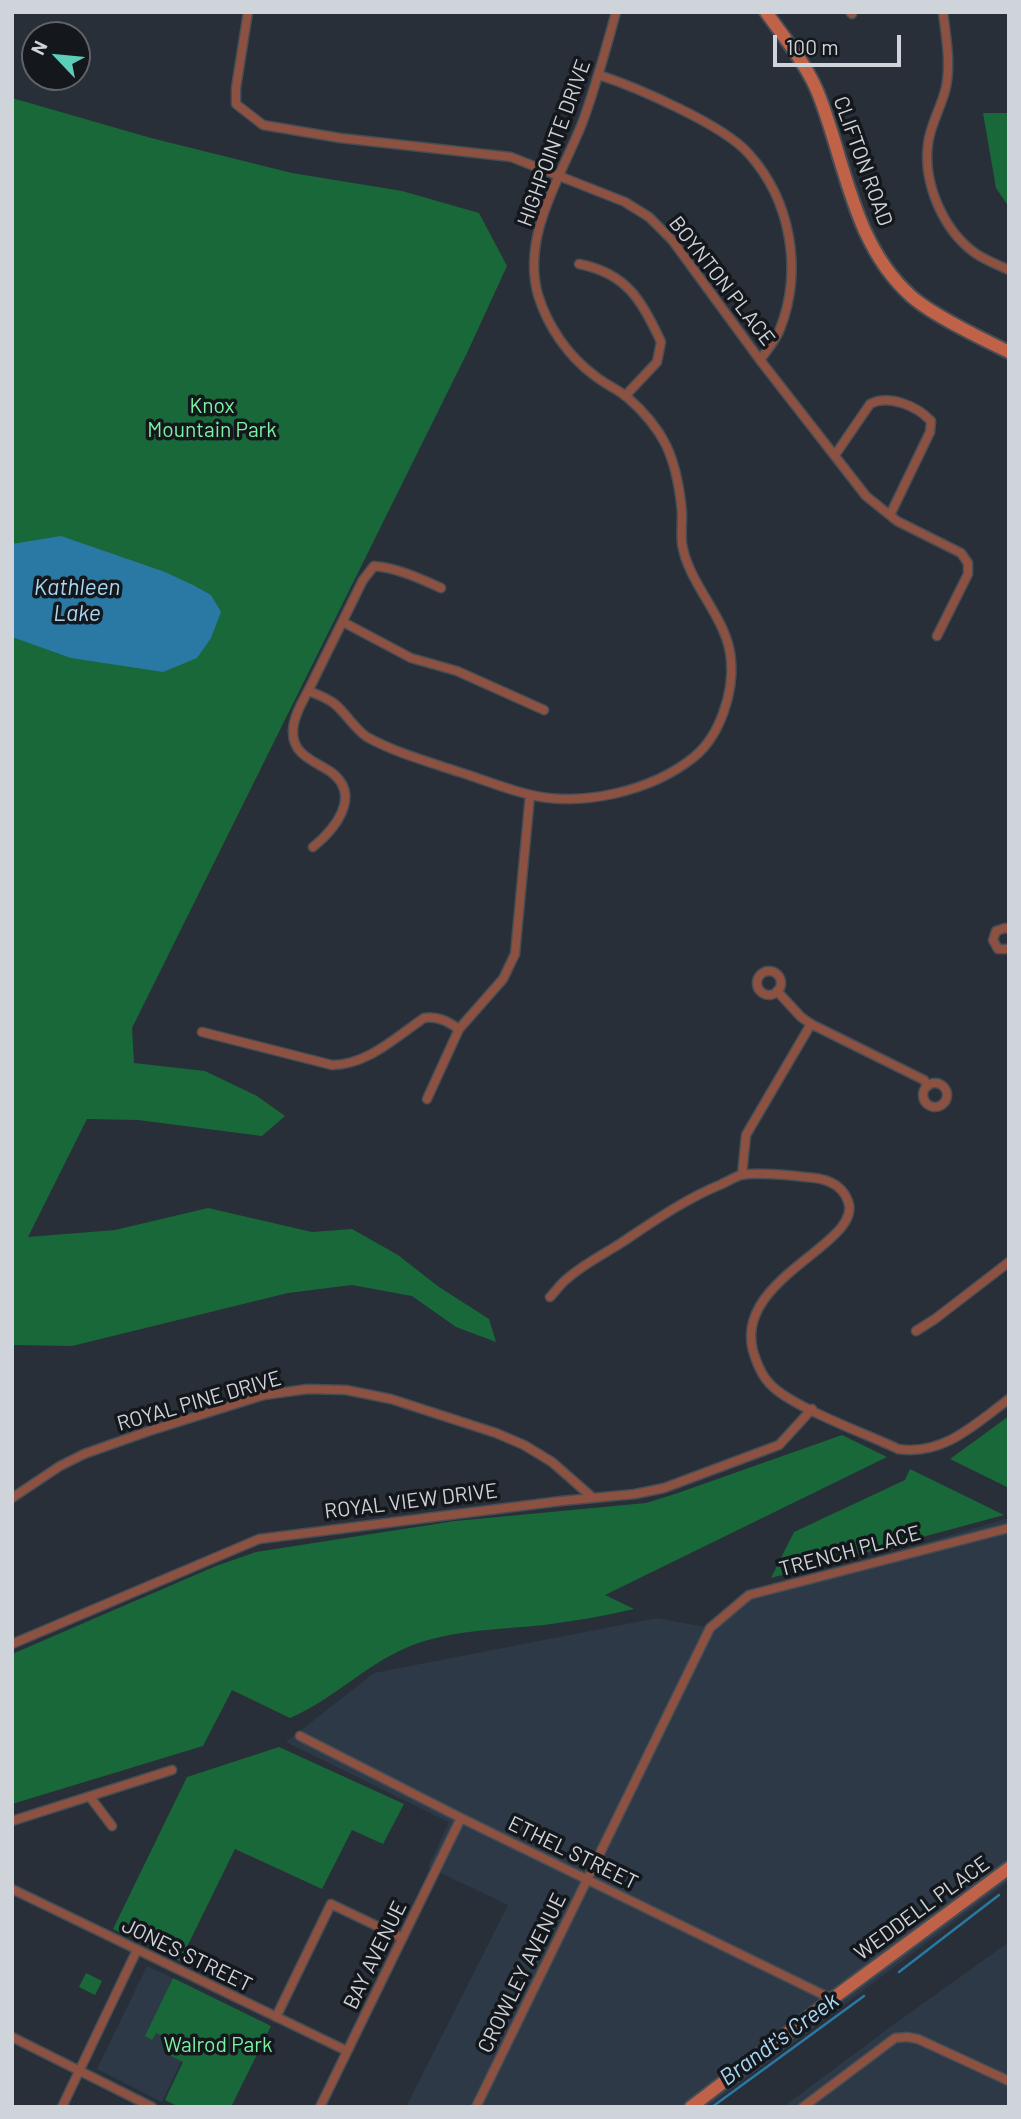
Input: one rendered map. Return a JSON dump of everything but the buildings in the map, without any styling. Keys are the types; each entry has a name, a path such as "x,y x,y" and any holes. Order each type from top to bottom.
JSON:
{"main road":[{"name":"CLIFTON ROAD","path":"766,12 794,52 819,96 860,224 883,262 911,296 1009,352"},
{"name":"WEDDELL PLACE","path":"691,2107 832,1998 1009,1868"}],"street":[{"name":"BOYNTON PLACE","path":"248,12 236,104 263,125 340,138 511,157 560,174 625,202 649,217 672,240 760,360 866,496 890,515 961,553 968,563 968,574 937,636"},
{"name":"HIGHPOINTE DRIVE","path":"309,691 335,704 364,735 389,747 530,795 599,799 625,792 665,775 696,756 710,739 727,701 731,681 731,657 725,634 698,587 682,545 682,511 674,463 666,444 653,425 625,396 594,376 570,354 552,329 538,294 534,265 541,223 582,123 599,75 616,12"},
{"path":"943,12 948,68 946,87 928,142 930,182 937,202 961,241 977,255 1009,270"},
{"path":"599,75 645,93 728,135 749,153 771,184 785,214 792,270 789,299 780,331 760,360"},
{"path":"579,264 599,268 617,278 638,299 661,342 657,362 625,396"},
{"path":"835,455 870,404 878,400 893,400 925,414 931,421 930,432 890,515"},
{"path":"313,847 329,835 341,817 345,799 341,786 332,773 306,759 294,739 293,730 362,580 374,566 404,573 441,588"},
{"path":"343,622 411,658 457,671 544,710"},
{"path":"427,1099 459,1029 503,979 515,954 530,795"},
{"path":"1009,929 996,931 993,940 998,949 1009,949"},
{"path":"778,991 800,1017 811,1024 924,1080 928,1086"},
{"path":"202,1032 332,1065 347,1065 424,1018 444,1020 459,1029"},
{"path":"742,1175 746,1135 811,1024"},
{"path":"550,1297 567,1278 682,1202 742,1175 792,1176 831,1181 842,1191 849,1203 848,1218 839,1232 789,1273 764,1298 754,1316 752,1350 759,1368 771,1385 812,1409 898,1449 923,1450 955,1439 1009,1399"},
{"path":"916,1331 1009,1262"},
{"name":"ROYAL PINE DRIVE","path":"12,1499 60,1466 84,1454 264,1395 308,1389 346,1390 391,1399 496,1433 524,1445 552,1462 593,1498"},
{"name":"ROYAL VIEW DRIVE","path":"12,1644 259,1539 635,1494 664,1488 779,1445 812,1409"},
{"name":"TRENCH PLACE","path":"710,1628 749,1595 1009,1528"},
{"name":"CROWLEY AVENUE","path":"476,2107 710,1628"},
{"name":"ETHEL STREET","path":"300,1736 461,1818 832,1998"},
{"path":"12,1821 172,1770"},
{"path":"90,1797 112,1826"},
{"name":"BAY AVENUE","path":"320,2107 461,1818"},
{"name":"JONES STREET","path":"12,1889 347,2051"},
{"path":"276,2017 331,1904 402,1938"},
{"path":"62,2107 138,1950"},
{"path":"12,2037 152,2107"},
{"path":"803,2107 895,2038 918,2039 1009,2081"}],"shaded area":[{"path":"1009,1518 1009,1881 708,2107 406,2107 508,1905 428,1867 449,1822 286,1742 374,1673 657,1618 710,1628 749,1595"},
{"path":"1009,1942 1009,2107 783,2107 897,2022"},
{"path":"147,1966 173,1978 151,2025 190,2043 162,2102 97,2069"}],"green space":[{"name":"Knox Mountain Park","path":"12,98 151,138 292,173 402,191 479,213 507,266 467,353 132,1028 134,1063 205,1071 257,1096 285,1116 262,1136 138,1120 87,1119 28,1237 115,1230 208,1208 312,1232 352,1229 398,1255 439,1287 489,1319 496,1342 456,1327 412,1296 352,1285 288,1293 72,1346 12,1345"},
{"path":"983,113 1009,113 1009,207 996,188"},
{"path":"1009,1416 1009,1488 950,1459"},
{"path":"842,1435 887,1457 605,1595 634,1609 555,1623 458,1633 425,1641 392,1654 290,1718 232,1690 203,1746 12,1804 12,1654 216,1566 256,1552 455,1521 646,1503"},
{"path":"910,1469 1004,1515 771,1578 794,1532 905,1480"},
{"path":"279,1747 404,1804 383,1844 352,1830 322,1889 235,1849 180,1961 113,1929 187,1777"},
{"path":"86,1973 102,1981 95,1995 79,1987"},
{"name":"Walrod Park","path":"173,1978 271,2026 231,2107 179,2107 165,2100 183,2062 171,2056 177,2043 156,2033 152,2040 145,2036"}],"water":[{"name":"Kathleen Lake","path":"61,536 165,572 211,595 221,612 211,638 197,658 163,672 71,658 12,637 12,544"}],"waterway":[{"name":"Brandt's Creek","path":"899,1972 999,1895"},
{"name":"Brandt's Creek","path":"712,2107 864,1996"}]}
